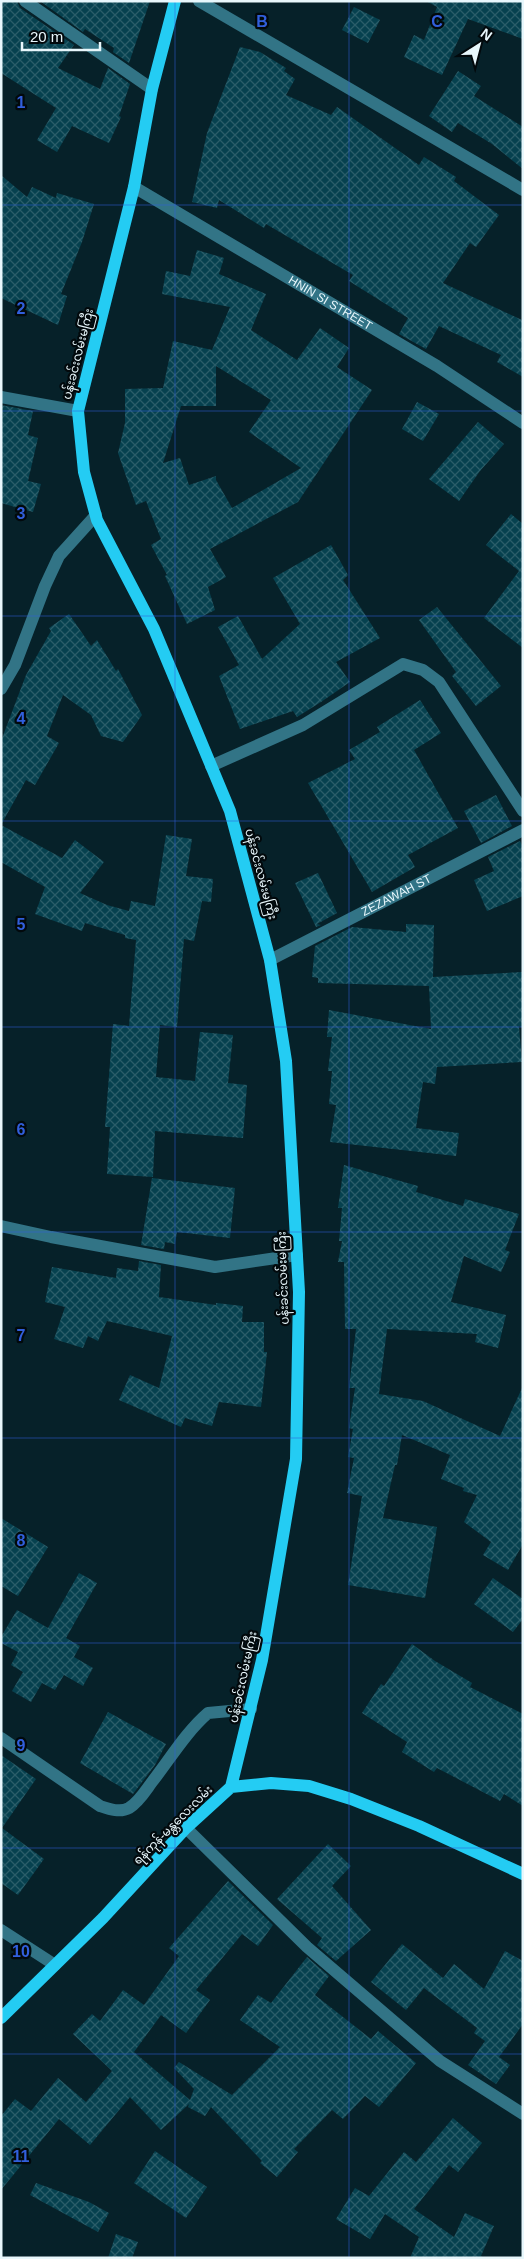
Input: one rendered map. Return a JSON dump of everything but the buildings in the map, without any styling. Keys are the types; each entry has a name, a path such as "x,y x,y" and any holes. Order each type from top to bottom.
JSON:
{"main road":[{"name":"ပန်းခင်းလမ်းမကြီး","path":"175,1 152,89 134,187 78,411 84,472 96,515 154,629 230,811 270,960 286,1061 299,1292 296,1459 262,1660 231,1787"},
{"name":"ရန်ကုန်-မန္တလေးလမ်း","path":"1,2018 103,1918 186,1828 231,1787 271,1783 299,1785 342,1796 419,1826 523,1874"}],"street":[{"path":"25,1 152,89"},
{"path":"199,1 523,190"},
{"name":"HNIN SI STREET","path":"134,187 437,366 523,423"},
{"path":"1,397 78,411"},
{"path":"1,689 15,664 36,608 59,556 96,515"},
{"path":"211,766 303,725 403,664 423,670 439,682 523,811"},
{"name":"ZEZAWAH ST","path":"270,960 523,830"},
{"path":"1,1226 60,1239 215,1267 297,1254"},
{"path":"1,1738 100,1806 112,1810 123,1810 130,1807 142,1796 183,1741 208,1713 212,1711 251,1709"},
{"path":"186,1828 307,1947 440,2061 523,2114"},
{"path":"1,1930 54,1964"}]}
